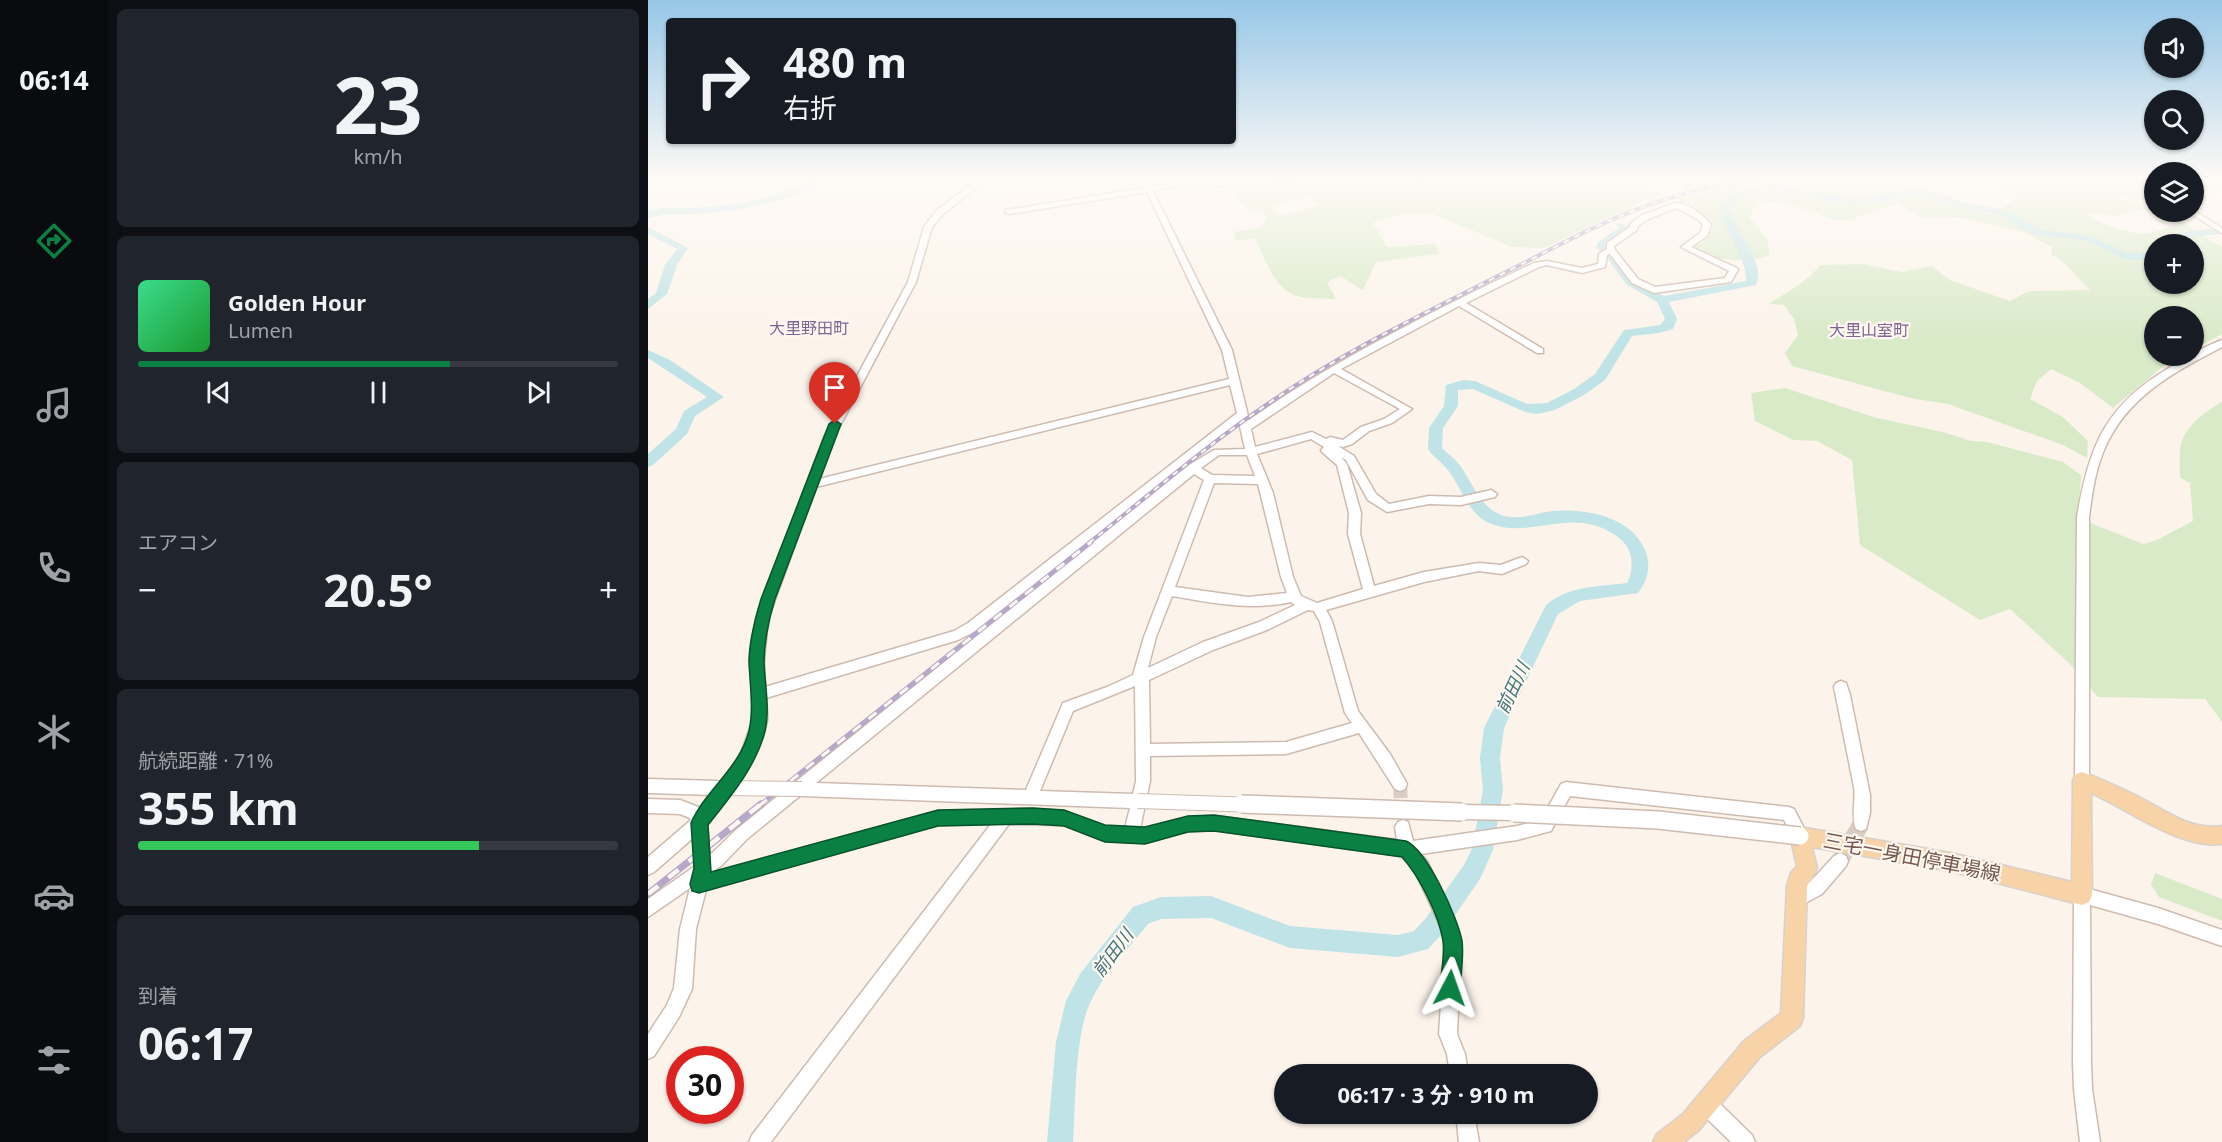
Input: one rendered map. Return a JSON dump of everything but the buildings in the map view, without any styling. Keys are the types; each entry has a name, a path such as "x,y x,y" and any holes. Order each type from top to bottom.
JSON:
{"main road":[{"path":"2082,895 2082,780 2133,803 2180,829 2201,836 2222,835"},
{"name":"三宅一身田停車場線","path":"1665,1142 1691,1122 1752,1049 1792,1018 1798,880 1807,868 1800,836 1951,862 2082,895"}],"street":[{"path":"648,867 699,823 740,770 748,755 760,720 757,660 762,619 841,411 912,282 927,230"},
{"path":"1169,230 1227,350 1251,452 1267,493 1287,577 1306,603 1326,621 1348,703 1360,727 1377,747 1400,784"},
{"path":"1246,427 1280,401 1385,340 1540,264 1551,264 1582,271 1602,265 1610,244 1631,230"},
{"path":"1608,251 1635,281 1654,290 1728,280 1734,270 1686,247 1704,234 1705,230"},
{"path":"1460,303 1540,351"},
{"path":"2082,780 2084,517 2088,480 2108,430 2128,402 2158,377 2222,343"},
{"path":"648,909 701,876 742,834 1193,468 1215,453 1251,452 1314,438 1348,442 1365,429 1388,422 1407,409 1333,369"},
{"path":"812,484 1233,381"},
{"path":"759,694 958,635 972,627 1242,414"},
{"path":"1314,438 1350,458 1364,486 1384,507 1391,508 1429,500 1461,501 1488,495"},
{"path":"1314,438 1342,464 1355,513 1354,534 1370,590"},
{"path":"1193,468 1210,479 1261,480"},
{"path":"1131,835 1143,781 1141,676 1144,658 1167,590 1210,479"},
{"path":"1167,590 1255,602 1306,603 1468,568 1502,570 1522,561"},
{"path":"1030,797 1068,707 1112,691 1226,638 1263,626 1306,603"},
{"path":"1841,687 1847,707 1853,753 1862,780 1865,806 1861,824"},
{"path":"1143,750 1286,748 1360,727"},
{"path":"648,786 802,789 1658,820 1800,836"},
{"path":"701,876 932,819 1064,818 1105,834 1131,835 1152,835 1188,824 1214,823 1406,849 1517,833 1546,826 1566,789 1789,814 1800,836"},
{"path":"648,806 690,809 696,813 699,823 701,876 688,929 687,967 683,989 673,1011 648,1050"},
{"path":"759,1142 1005,817"},
{"path":"1403,827 1406,849 1421,866 1448,925 1453,942 1448,1034 1456,1053 1458,1064"},
{"path":"1796,900 1816,888 1840,861"},
{"path":"2090,1142 2082,1072 2082,895 2158,916 2222,938"},
{"path":"1705,1104 1745,1142"},
{"path":"1467,1124 1469,1142"}],"green space":[{"path":"1377,230 1387,247 1435,244 1439,254 1376,262 1363,290 1340,276 1327,282 1336,299 1311,298 1297,296 1282,287 1271,272 1256,238 1236,241 1234,232"},
{"path":"1472,230 1581,230 1544,248 1512,247"},
{"path":"1712,230 1760,230 1768,240 1769,256 1730,260 1712,256 1693,247 1702,243"},
{"path":"2016,230 2123,230 2150,233 2159,230 2195,230 2200,234 2144,234 2144,294 2204,294 2204,236 2222,246 2222,334 2204,344 2204,306 2144,306 2144,366 2164,366 2113,408 2080,383 2051,369 2037,381 2030,399 2063,417 2088,441 2087,458 2063,445 1948,404 1910,398 1792,366 1785,353 1798,335 1794,319 1784,305 1769,304 1802,282 1820,265 1862,264 1902,272 1931,266 1950,280 2010,301 2029,291 2090,290 2060,259 2051,255 2052,247"},
{"path":"1785,388 1877,418 1943,432 1971,441 1987,442 2063,462 2081,475 2078,518 2143,544 2157,540 2193,521 2190,483 2180,478 2181,445 2191,426 2203,414 2222,402 2222,722 2205,699 2098,697 2069,663 2010,609 1980,620 1860,545 1852,460 1817,441 1793,440 1755,421 1751,393"},
{"path":"2155,873 2222,899 2222,921 2159,897 2151,885"}],"waterway":[{"path":"648,305 661,294 671,265 683,248 649,230"},
{"name":"前田川","path":"1623,230 1602,244 1601,248 1609,253 1630,282 1662,300"},
{"name":"前田川","path":"1662,300 1752,283 1749,261 1732,230"},
{"name":"前田川","path":"2033,230 2086,238 2124,256 2144,257"},
{"name":"前田川","path":"2186,234 2222,231"},
{"name":"前田川","path":"1060,1142 1068,1042 1078,1001 1088,982 1141,915 1161,908 1211,907 1290,937 1398,946 1420,941 1434,926 1472,872 1482,850 1493,790 1490,758 1494,728 1552,610 1560,603 1579,595 1632,589 1640,571 1638,553 1634,543 1617,528 1606,523 1572,516 1511,522 1494,519 1487,515 1452,465 1435,449 1436,428 1451,406 1451,388 1463,384 1475,385 1512,402 1537,409 1550,407 1579,392 1600,377 1628,333 1669,326 1671,319 1662,300"},
{"path":"648,354 666,363 699,388 717,397 689,414 682,431 648,462"}],"tunnel":[{"path":"1400,784 1401,806"},
{"path":"1401,804 1402,816"},
{"path":"1840,861 1861,824"}],"railway":[{"path":"1089,543 1248,417 1326,366 1440,305 1589,230"},
{"path":"759,806 1091,542"},
{"path":"648,894 761,804"}],"district":[{"name":"大里野田町","path":"809,328"},
{"name":"大里山室町","path":"1869,330"}],"route":[{"path":"835,424 762,619 757,660 760,720 757,732 740,770 716,804 699,823 703,868 699,884 855,839 938,818 1033,816 1064,818 1105,834 1145,836 1188,824 1214,823 1385,846 1406,849 1421,866 1448,925 1453,942 1450,988"}]}
